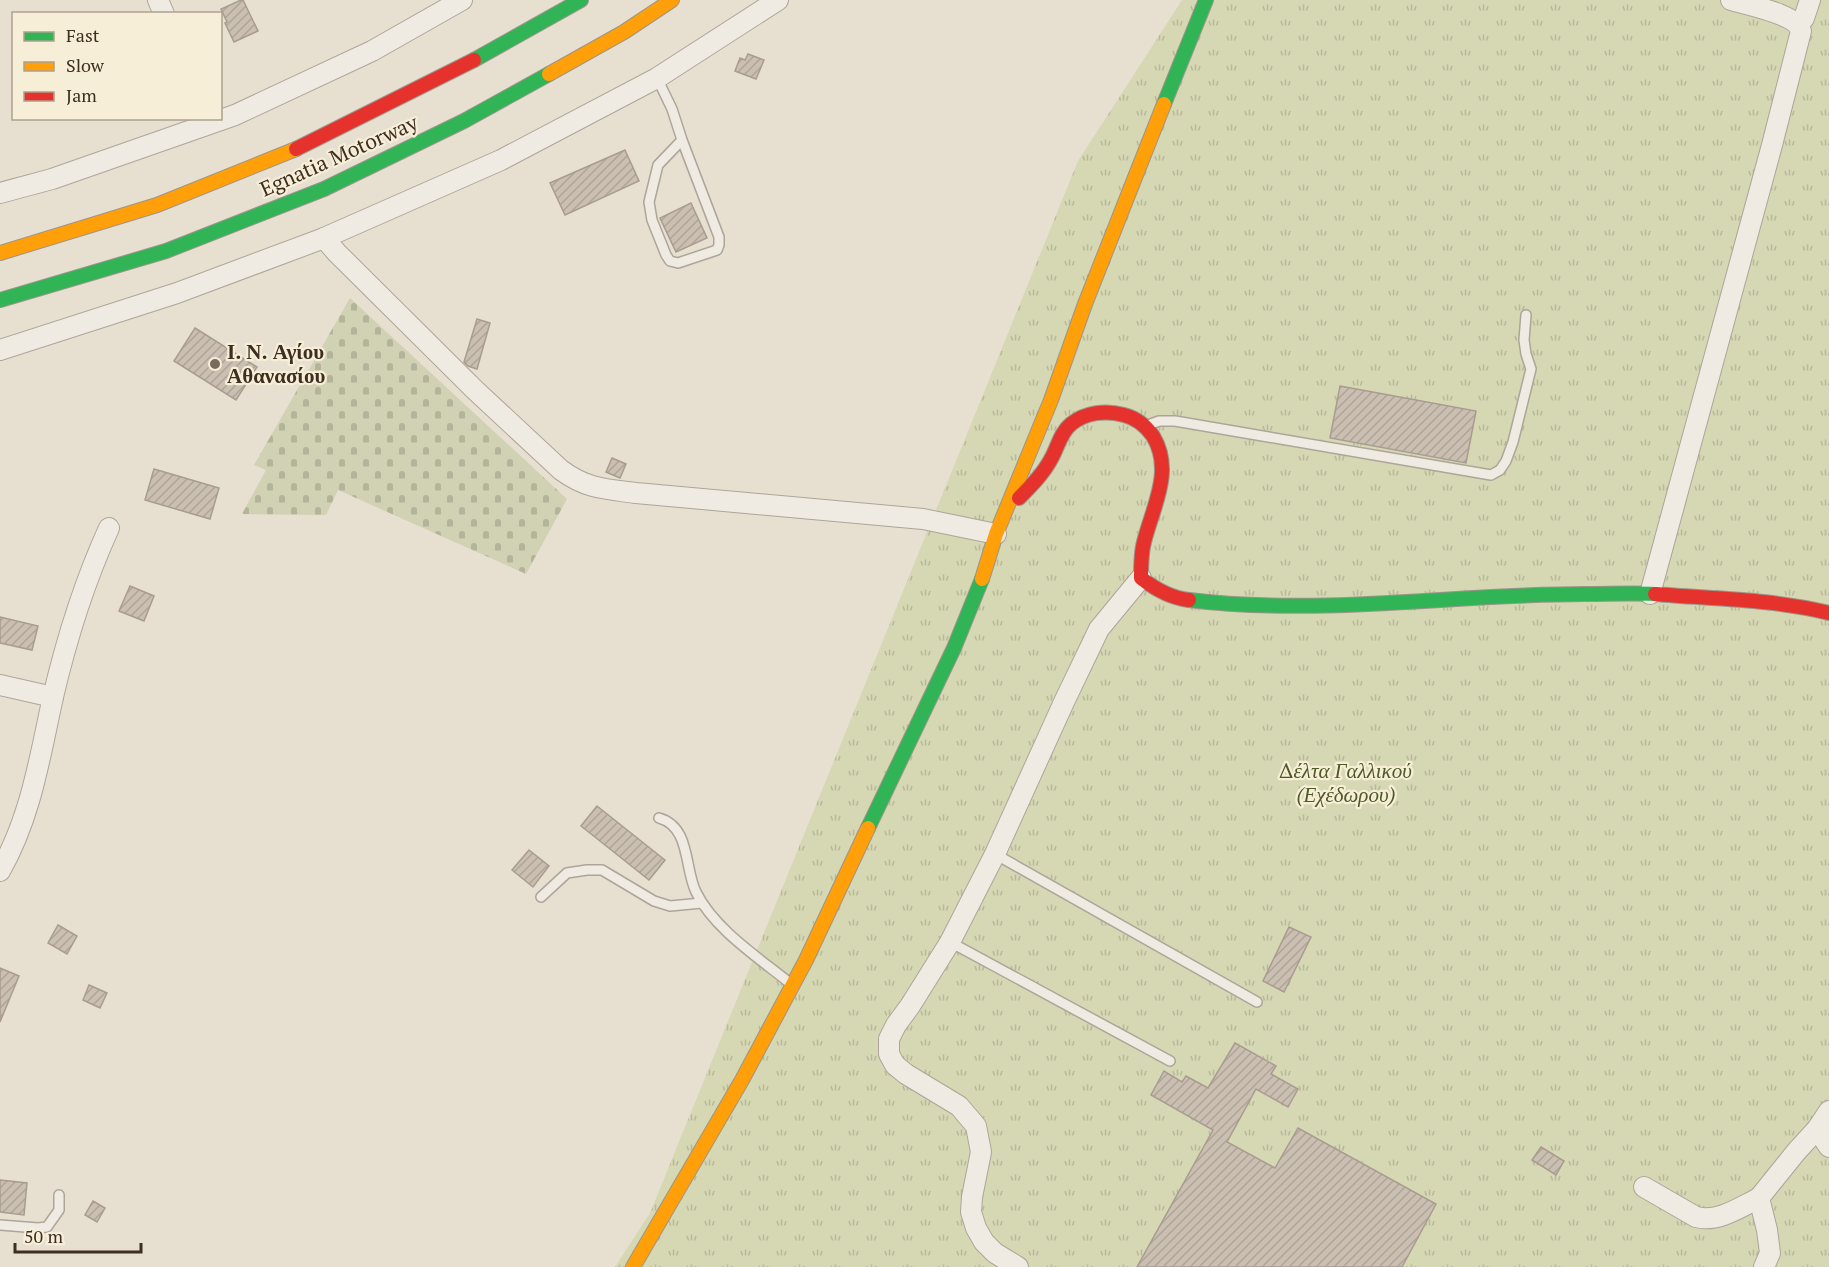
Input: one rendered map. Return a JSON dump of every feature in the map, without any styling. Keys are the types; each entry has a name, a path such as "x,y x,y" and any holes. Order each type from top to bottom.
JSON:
{"main road":[{"name":"Egnatia Motorway","path":"0,253 157,205 310,143 454,71 581,0"},
{"name":"Egnatia Motorway","path":"0,300 166,251 324,189 465,121 624,32 672,0"},
{"path":"633,1267 742,1080 793,986 954,648 986,570 996,534 1051,399 1085,304 1206,0"},
{"path":"1006,512 1036,481 1050,460 1066,428 1081,417 1103,411 1126,415 1146,426 1155,438 1162,457 1162,478 1144,541 1141,578 1153,588 1180,599 1230,604 1316,606 1539,594 1650,594 1765,603 1829,613"}],"street":[{"path":"222,118 235,115 372,51 462,0"},
{"path":"0,350 177,292 324,238 501,160 657,78 778,0"},
{"path":"1731,0 1780,15 1800,25"},
{"path":"1650,594 1799,44 1800,25 1810,0"},
{"path":"0,193 52,179 184,126 212,120"},
{"path":"324,238 475,390 561,470 574,480 589,487 923,519 996,534"},
{"path":"0,871 21,827 35,781 73,620 93,563 109,528"},
{"path":"1018,1267 995,1253 975,1228 971,1212 972,1197 981,1152 976,1126 959,1106 895,1065 889,1054 890,1039 896,1025 950,942 995,854 1099,629 1141,578"},
{"path":"0,685 53,697"},
{"path":"1644,1187 1696,1217 1723,1215 1759,1198 1817,1129 1829,1111"},
{"path":"1817,1129 1829,1147"},
{"path":"1759,1198 1770,1253 1764,1267"}],"lane":[{"path":"657,78 672,109 719,237 717,250 678,263 670,261 666,255 652,220 649,202 657,165 682,140"},
{"path":"1146,426 1160,421 1175,421 1491,475 1500,470 1506,461 1531,369 1524,340 1527,315"},
{"path":"659,818 670,821 678,832 685,848 695,891 712,918 793,986"},
{"path":"995,854 1257,1002"},
{"path":"540,897 567,873 602,870 654,901 670,906 702,903"},
{"path":"950,942 1170,1061"},
{"path":"0,1225 47,1227 59,1210 59,1195"}],"green space":[{"name":"Δέλτα Γαλλικού (Εχέδωρου)","path":"1182,0 1829,0 1829,1267 615,1267 650,1213 1078,161"},
{"path":"350,298 567,499 526,574 338,490 326,515 242,514 266,470 254,465"}],"building":[{"path":"241,0 258,31 234,42 221,9"},
{"path":"748,54 764,60 756,79 735,71 740,58 745,60"},
{"path":"625,150 639,181 565,215 550,183"},
{"path":"691,203 707,238 676,252 660,218"},
{"path":"477,319 490,323 477,369 464,362"},
{"name":"Ι. Ν. Αγίου Αθανασίου","path":"195,328 257,367 236,400 174,361"},
{"path":"1340,386 1476,411 1466,463 1330,438"},
{"path":"612,458 626,464 620,478 606,472"},
{"path":"154,469 219,488 210,519 145,500"},
{"path":"130,586 154,596 144,621 119,611"},
{"path":"0,617 38,626 32,650 0,643"},
{"path":"597,806 665,860 649,880 581,826"},
{"path":"529,850 549,866 533,887 512,870"},
{"path":"58,925 77,936 67,954 48,943"},
{"path":"1289,927 1311,937 1284,992 1263,981"},
{"path":"0,968 19,976 0,1022"},
{"path":"89,985 107,993 100,1008 83,1000"},
{"path":"1235,1043 1276,1066 1271,1074 1298,1089 1288,1107 1256,1089 1227,1142 1275,1168 1298,1128 1436,1204 1402,1267 1137,1267 1213,1130 1151,1095 1164,1071 1182,1082 1186,1076 1208,1088"},
{"path":"1541,1147 1564,1161 1556,1175 1532,1160"},
{"path":"0,1180 27,1183 24,1215 0,1212"},
{"path":"93,1201 105,1208 97,1222 85,1215"}],"traffic: fast":[{"path":"474,60 581,0"},
{"path":"1164,104 1206,0"},
{"path":"0,300 166,251 324,189 464,121 549,74"},
{"path":"868,828 954,648 982,579"},
{"path":"1189,600 1288,606 1536,595 1655,594"}],"traffic: slow":[{"path":"549,74 624,32 672,0"},
{"path":"982,579 996,534 1051,400 1085,304 1164,104"},
{"path":"0,253 157,205 296,149"},
{"path":"633,1267 742,1080 806,960 868,828"}],"traffic: jam":[{"path":"296,149 474,60"},
{"path":"1019,498 1044,470 1064,432 1077,420 1103,412 1124,415 1137,420 1153,436 1162,462 1160,489 1143,546 1141,578 1164,592 1189,600"},
{"path":"1655,594 1764,602 1829,613"}],"place":[{"name":"Ι. Ν. Αγίου Αθανασίου","path":"215,364"}]}
